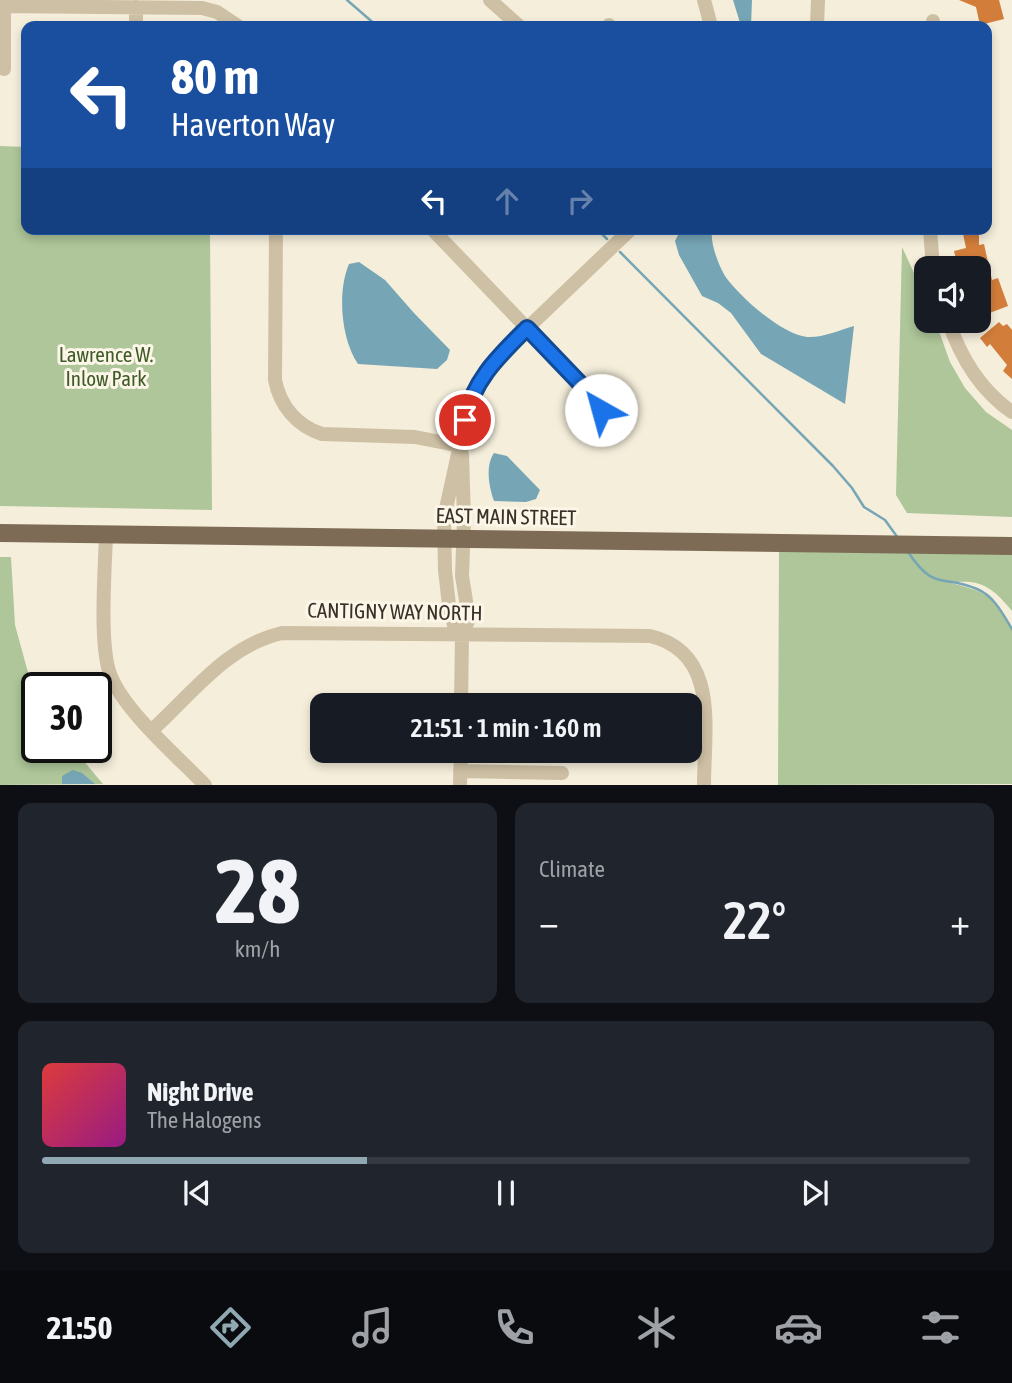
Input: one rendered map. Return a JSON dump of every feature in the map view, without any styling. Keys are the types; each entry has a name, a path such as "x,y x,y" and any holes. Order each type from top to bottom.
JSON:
{"main road":[{"name":"EAST MAIN STREET","path":"0,533 1012,546"}],"street":[{"path":"490,0 513,21"},
{"path":"704,0 710,21"},
{"path":"817,21 818,0"},
{"path":"4,69 2,6 208,9 222,14 231,21"},
{"path":"136,7 136,21"},
{"path":"276,235 275,380 282,401 290,413 309,429 322,434 408,436 461,446"},
{"path":"438,235 594,398 607,427"},
{"path":"462,634 452,618 446,578 444,519 468,405 479,382 495,359 625,235"},
{"path":"930,235 932,256"},
{"path":"953,333 974,374 993,396 1012,412"},
{"path":"461,446 464,477 462,576 469,619 462,634 461,693"},
{"path":"106,534 105,650 110,674 130,709 205,785"},
{"name":"CANTIGNY WAY NORTH","path":"152,730 229,657 262,638 282,633 637,635 659,638 672,644 691,661 702,685 704,785"},
{"path":"460,778 562,773"}],"green space":[{"name":"Lawrence W. Inlow Park","path":"0,146 21,147 21,235 210,235 212,510 0,506"},
{"path":"902,247 914,273 914,333 940,333 950,362 965,388 986,412 1012,430 1012,517 907,513 896,495"},
{"path":"779,550 1012,551 1012,611 986,587 971,582 951,583 988,596 1012,628 1012,784 778,785"},
{"path":"0,557 11,557 15,625 28,672 21,672 21,763 85,763 103,784 0,785"}],"water":[{"path":"733,0 752,0 751,21 739,21"},
{"path":"678,235 712,235 720,266 740,294 774,322 797,335 813,337 854,326 845,404 761,354 731,313 702,296 679,255 675,241"},
{"path":"359,262 385,280 450,350 447,360 437,369 358,364 348,342 342,301 349,264"},
{"path":"494,453 507,456 540,490 536,499 526,502 494,501 489,470"},
{"path":"73,770 82,773 95,784 62,784 62,776"}],"building":[{"path":"959,0 999,0 1004,19 979,21 976,7"},
{"path":"963,235 979,235 979,245 984,244 987,256 955,256 954,251 966,248"},
{"path":"991,276 992,280 998,278 1008,306 991,312"},
{"path":"999,322 1003,326 1007,324 1012,330 1012,379 1003,371 1007,365 990,344 987,347 980,338 991,333 991,329"}],"waterway":[{"path":"347,0 371,21"},
{"path":"603,235 607,239"},
{"path":"620,252 833,466 864,507 885,520 898,538"},
{"path":"908,552 925,573 932,577 983,592 998,606 1012,629"}],"route":[{"path":"465,420 470,399 484,373 527,328 594,398 601,410"}]}
